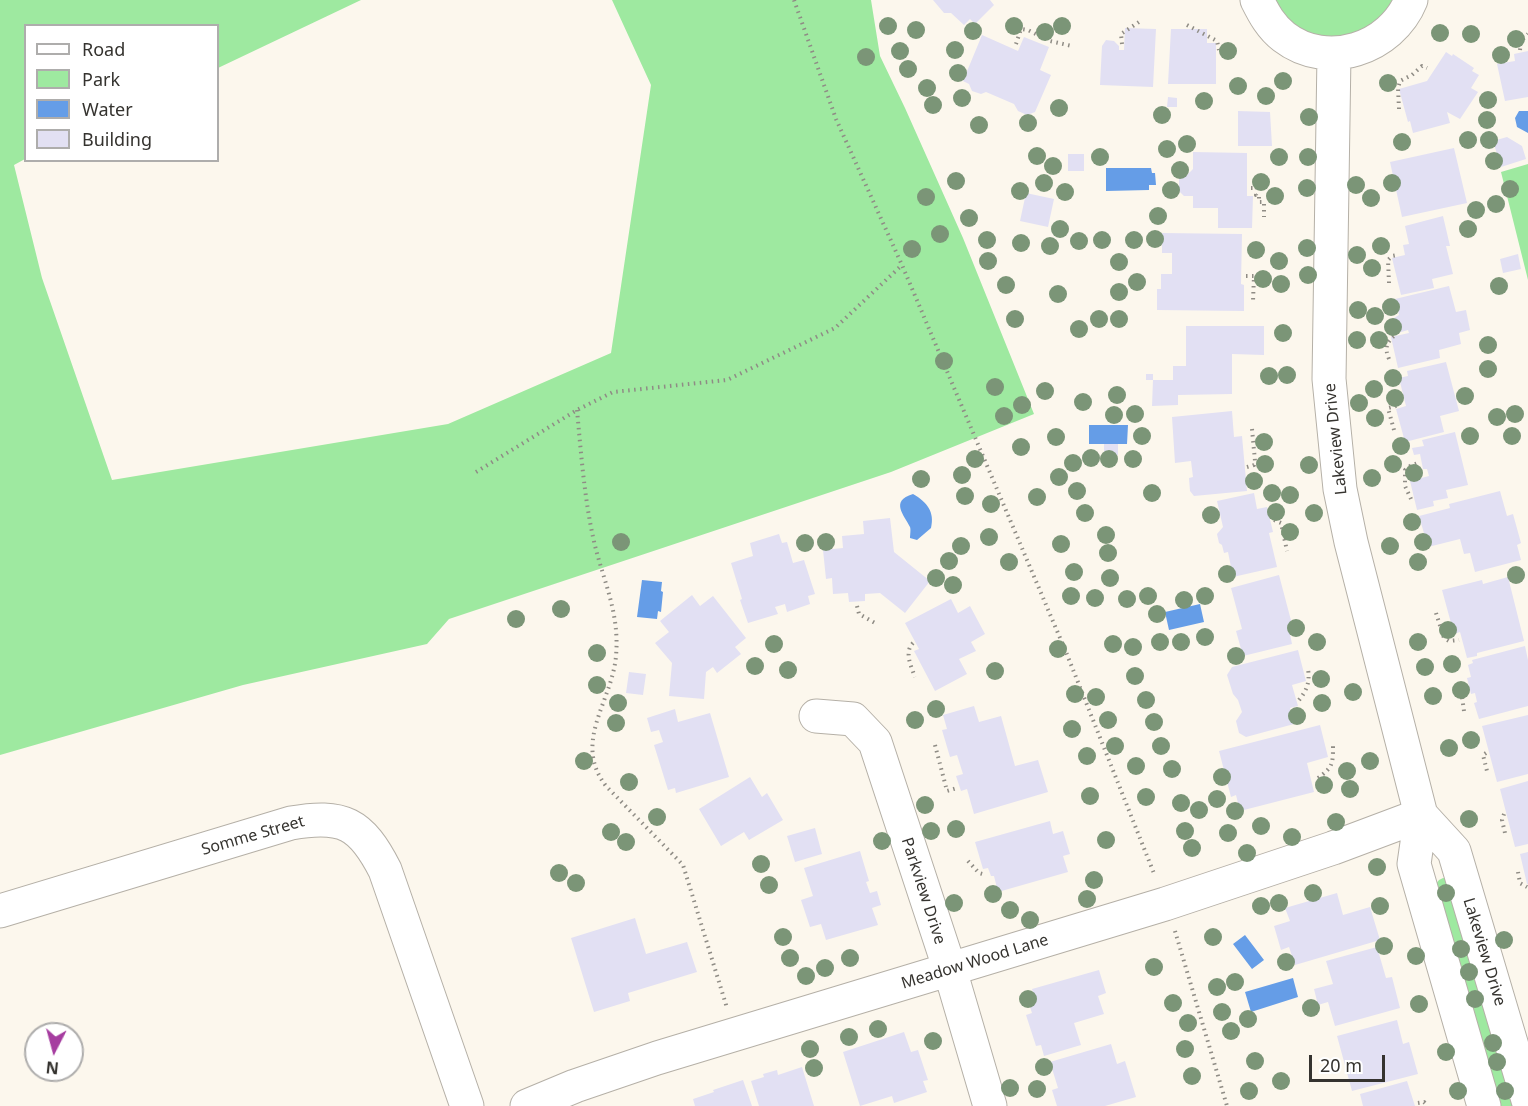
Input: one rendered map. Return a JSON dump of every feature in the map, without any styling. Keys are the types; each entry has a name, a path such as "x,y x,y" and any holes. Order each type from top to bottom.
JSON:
{"street":[{"path":"1257,0 1266,18 1284,37 1308,49 1334,54 1357,50 1378,41 1395,26 1411,0"},
{"name":"Lakeview Drive","path":"1334,54 1329,379 1340,489 1351,542 1421,815 1414,864 1484,1106"},
{"name":"Parkview Drive","path":"816,717 854,719 875,742 950,970 990,1106"},
{"name":"Lakeview Drive","path":"1421,815 1454,850 1528,1100"},
{"name":"Meadow Wood Lane","path":"527,1106 575,1086 657,1058 1165,904 1421,815"},
{"name":"Somme Street","path":"0,911 291,823 333,820 347,825 360,832 374,848 385,870 467,1106"}],"path":[{"path":"794,0 836,119 902,265 1066,652 1165,904 1227,1106"},
{"path":"1122,44 1121,34 1139,22"},
{"path":"1187,25 1217,41 1219,50"},
{"path":"1016,44 1021,29 1072,46"},
{"path":"1520,50 1521,41 1528,34"},
{"path":"1399,109 1400,81 1412,75 1422,66 1427,68"},
{"path":"1251,188 1257,188 1259,202 1264,202 1264,217"},
{"path":"1389,283 1388,260 1398,255"},
{"path":"476,472 576,410 613,392 727,380 835,328 902,265"},
{"path":"1246,276 1254,276 1253,301"},
{"path":"1389,359 1385,350 1388,341 1396,334"},
{"path":"1394,430 1388,408 1400,405"},
{"path":"576,410 593,538 614,607 616,638 614,673 594,731 592,759 606,786 683,865 734,1034"},
{"path":"1247,467 1254,465 1255,461 1252,429"},
{"path":"1411,500 1405,486 1405,471 1418,463"},
{"path":"1274,520 1281,523 1287,551"},
{"path":"857,606 859,614 877,624"},
{"path":"1436,613 1444,638 1449,641 1459,640"},
{"path":"913,643 909,646 908,652 915,676"},
{"path":"1299,700 1306,692 1310,679 1308,669"},
{"path":"1464,711 1462,698 1467,692"},
{"path":"934,745 947,791 957,788"},
{"path":"1318,778 1330,769 1333,762 1333,745"},
{"path":"1486,753 1483,755 1487,771"},
{"path":"1504,814 1502,820 1505,833"},
{"path":"968,861 979,873 986,875"},
{"path":"1518,872 1520,883 1527,887"},
{"path":"1418,1103 1424,1102 1428,1106"}],"green space":[{"path":"0,0 361,0 219,68 219,24 24,24 24,160 14,165 42,278 112,480 448,424 611,353 651,85 612,0 871,0 880,56 963,238 1034,414 891,472 449,619 427,644 243,685 0,755"},
{"path":"1274,0 1394,0 1382,17 1364,31 1353,35 1329,37 1306,32 1296,26 1286,17"},
{"path":"1528,164 1528,280 1501,172"},
{"path":"1443,878 1448,879 1519,1106 1496,1106 1434,886"}],"water":[{"path":"1519,111 1528,111 1528,133 1517,127 1515,118"},
{"path":"1106,168 1151,168 1152,173 1155,173 1156,185 1149,185 1149,190 1106,191"},
{"path":"1089,425 1128,425 1127,444 1089,444"},
{"path":"913,494 926,504 932,517 931,528 917,540 910,538 910,528 900,505 906,497"},
{"path":"642,580 662,582 661,612 658,611 657,619 637,617"},
{"path":"1200,604 1204,622 1169,630 1165,612"},
{"path":"1245,935 1264,960 1252,969 1233,944"},
{"path":"1293,978 1298,997 1251,1012 1245,992"}],"building":[{"path":"933,0 990,0 994,5 975,24 970,19 964,25 951,13 944,13"},
{"path":"1125,28 1156,29 1153,87 1100,85 1102,46 1106,40 1114,41 1119,46 1119,50 1124,50"},
{"path":"1171,29 1207,29 1207,43 1216,43 1216,84 1168,84"},
{"path":"982,35 1018,51 1024,37 1049,47 1040,70 1051,75 1035,112 1027,115 1018,111 1014,104 986,92 981,94 972,91 969,84 963,81"},
{"path":"1528,51 1528,97 1505,101 1497,64 1515,61 1514,54"},
{"path":"1446,52 1474,68 1472,71 1479,75 1471,88 1478,92 1460,119 1447,112 1450,123 1413,133 1399,89 1427,81"},
{"path":"1168,97 1177,98 1177,107 1167,107"},
{"path":"1238,111 1270,112 1272,146 1238,146"},
{"path":"1507,137 1522,146 1526,159 1501,167 1493,141"},
{"path":"1454,148 1467,203 1402,217 1390,162"},
{"path":"1193,152 1247,153 1247,196 1253,196 1252,228 1218,228 1218,208 1193,208 1193,196 1184,196 1179,191 1179,179 1193,169"},
{"path":"1068,154 1084,154 1084,171 1068,171"},
{"path":"1026,193 1054,199 1048,227 1020,221"},
{"path":"1443,216 1450,246 1446,246 1453,274 1432,279 1434,288 1401,295 1392,258 1405,255 1403,245 1409,244 1405,226"},
{"path":"1162,233 1242,234 1241,284 1244,285 1244,311 1157,310 1157,289 1161,289 1161,274 1172,274 1172,253 1162,253"},
{"path":"1518,254 1521,269 1503,273 1500,259"},
{"path":"1449,286 1456,312 1466,310 1470,330 1459,333 1461,344 1439,350 1440,358 1398,368 1391,337 1409,333 1408,330 1398,333 1394,318 1399,315 1395,299"},
{"path":"1186,326 1264,326 1264,355 1232,354 1232,394 1178,395 1178,405 1152,406 1153,380 1173,380 1173,366 1186,366"},
{"path":"1446,362 1459,411 1440,416 1444,432 1405,442 1396,409 1406,406 1399,378 1408,376 1407,371"},
{"path":"1146,374 1153,374 1153,380 1146,380"},
{"path":"1232,411 1234,437 1242,436 1247,491 1194,496 1190,491 1189,478 1193,477 1191,461 1175,463 1172,417"},
{"path":"1455,432 1468,485 1446,490 1448,498 1433,501 1434,506 1417,510 1410,481 1429,476 1427,469 1423,469 1420,454 1414,455 1412,448 1424,446 1422,440"},
{"path":"1104,444 1118,444 1118,455 1104,454"},
{"path":"1500,491 1507,516 1513,514 1521,543 1517,545 1521,560 1475,572 1470,553 1464,554 1460,539 1428,547 1419,516 1450,508 1449,504"},
{"path":"1254,493 1257,509 1267,507 1273,532 1269,533 1277,567 1233,577 1228,552 1224,553 1217,534 1223,527 1217,501"},
{"path":"890,518 894,552 930,581 905,613 880,593 865,594 865,601 849,602 848,593 833,594 832,578 826,579 823,550 843,548 842,536 864,534 863,521"},
{"path":"779,534 782,543 787,542 793,563 804,560 815,594 808,596 810,604 787,612 785,604 775,607 778,614 748,623 731,563 753,556 750,543"},
{"path":"1279,575 1293,628 1289,629 1292,644 1243,656 1236,631 1242,629 1231,588"},
{"path":"1508,577 1524,641 1477,653 1477,656 1467,658 1460,632 1454,634 1442,590 1482,580 1483,584"},
{"path":"692,595 700,606 713,596 746,638 735,647 741,654 717,673 713,667 706,672 704,699 669,696 672,663 655,643 669,632 660,621"},
{"path":"951,599 958,613 970,606 985,634 971,642 976,651 959,659 967,674 935,691 914,651 919,649 905,623"},
{"path":"1525,646 1528,660 1528,706 1479,719 1474,703 1477,702 1475,693 1471,694 1467,678 1471,677 1468,665 1473,663 1472,660"},
{"path":"1298,650 1306,681 1292,685 1298,706 1290,708 1294,724 1246,737 1239,733 1236,721 1242,712 1227,675 1232,667"},
{"path":"629,672 646,674 643,695 626,693"},
{"path":"974,706 979,722 1001,716 1015,766 1038,760 1048,792 974,814 967,789 961,791 956,776 963,774 957,755 950,757 942,730 947,729 943,715"},
{"path":"675,709 678,722 710,713 729,777 676,793 675,788 668,790 654,745 663,742 659,730 651,732 647,718"},
{"path":"1528,715 1528,774 1497,782 1482,726"},
{"path":"1320,725 1328,757 1307,763 1314,792 1240,811 1236,795 1231,797 1219,751"},
{"path":"750,777 762,797 767,793 783,820 749,840 744,832 721,846 699,809"},
{"path":"1528,781 1528,844 1515,847 1500,789"},
{"path":"1050,821 1053,834 1063,831 1070,854 1063,856 1068,872 998,892 994,876 991,876 988,868 983,869 975,842"},
{"path":"815,828 822,854 795,862 787,836"},
{"path":"860,851 869,881 866,882 870,893 877,891 881,905 872,908 878,925 826,940 821,924 810,927 801,900 813,896 804,868"},
{"path":"1528,852 1528,884 1527,884 1520,854"},
{"path":"1337,893 1343,915 1370,907 1380,940 1295,965 1289,947 1281,950 1274,926 1290,921 1285,908"},
{"path":"635,918 646,954 687,942 697,972 628,993 630,1001 594,1012 571,938"},
{"path":"1377,947 1386,978 1392,977 1400,1008 1335,1026 1328,1002 1318,1005 1314,989 1333,984 1326,961"},
{"path":"1099,970 1106,993 1098,996 1104,1014 1074,1023 1081,1045 1044,1056 1041,1045 1036,1046 1026,1015 1032,1013 1029,1004 1036,1002 1032,989"},
{"path":"1397,1020 1403,1044 1409,1042 1418,1074 1352,1091 1337,1036"},
{"path":"904,1032 911,1052 918,1050 928,1080 923,1081 927,1092 894,1103 892,1096 860,1106 843,1052"},
{"path":"1111,1044 1117,1064 1125,1061 1136,1097 1105,1106 1057,1106 1052,1090 1058,1088 1050,1062"},
{"path":"802,1067 814,1106 759,1106 751,1081 777,1070 778,1075"},
{"path":"743,1080 752,1106 695,1106 693,1099"},
{"path":"1407,1081 1415,1106 1363,1106 1360,1094"}]}
